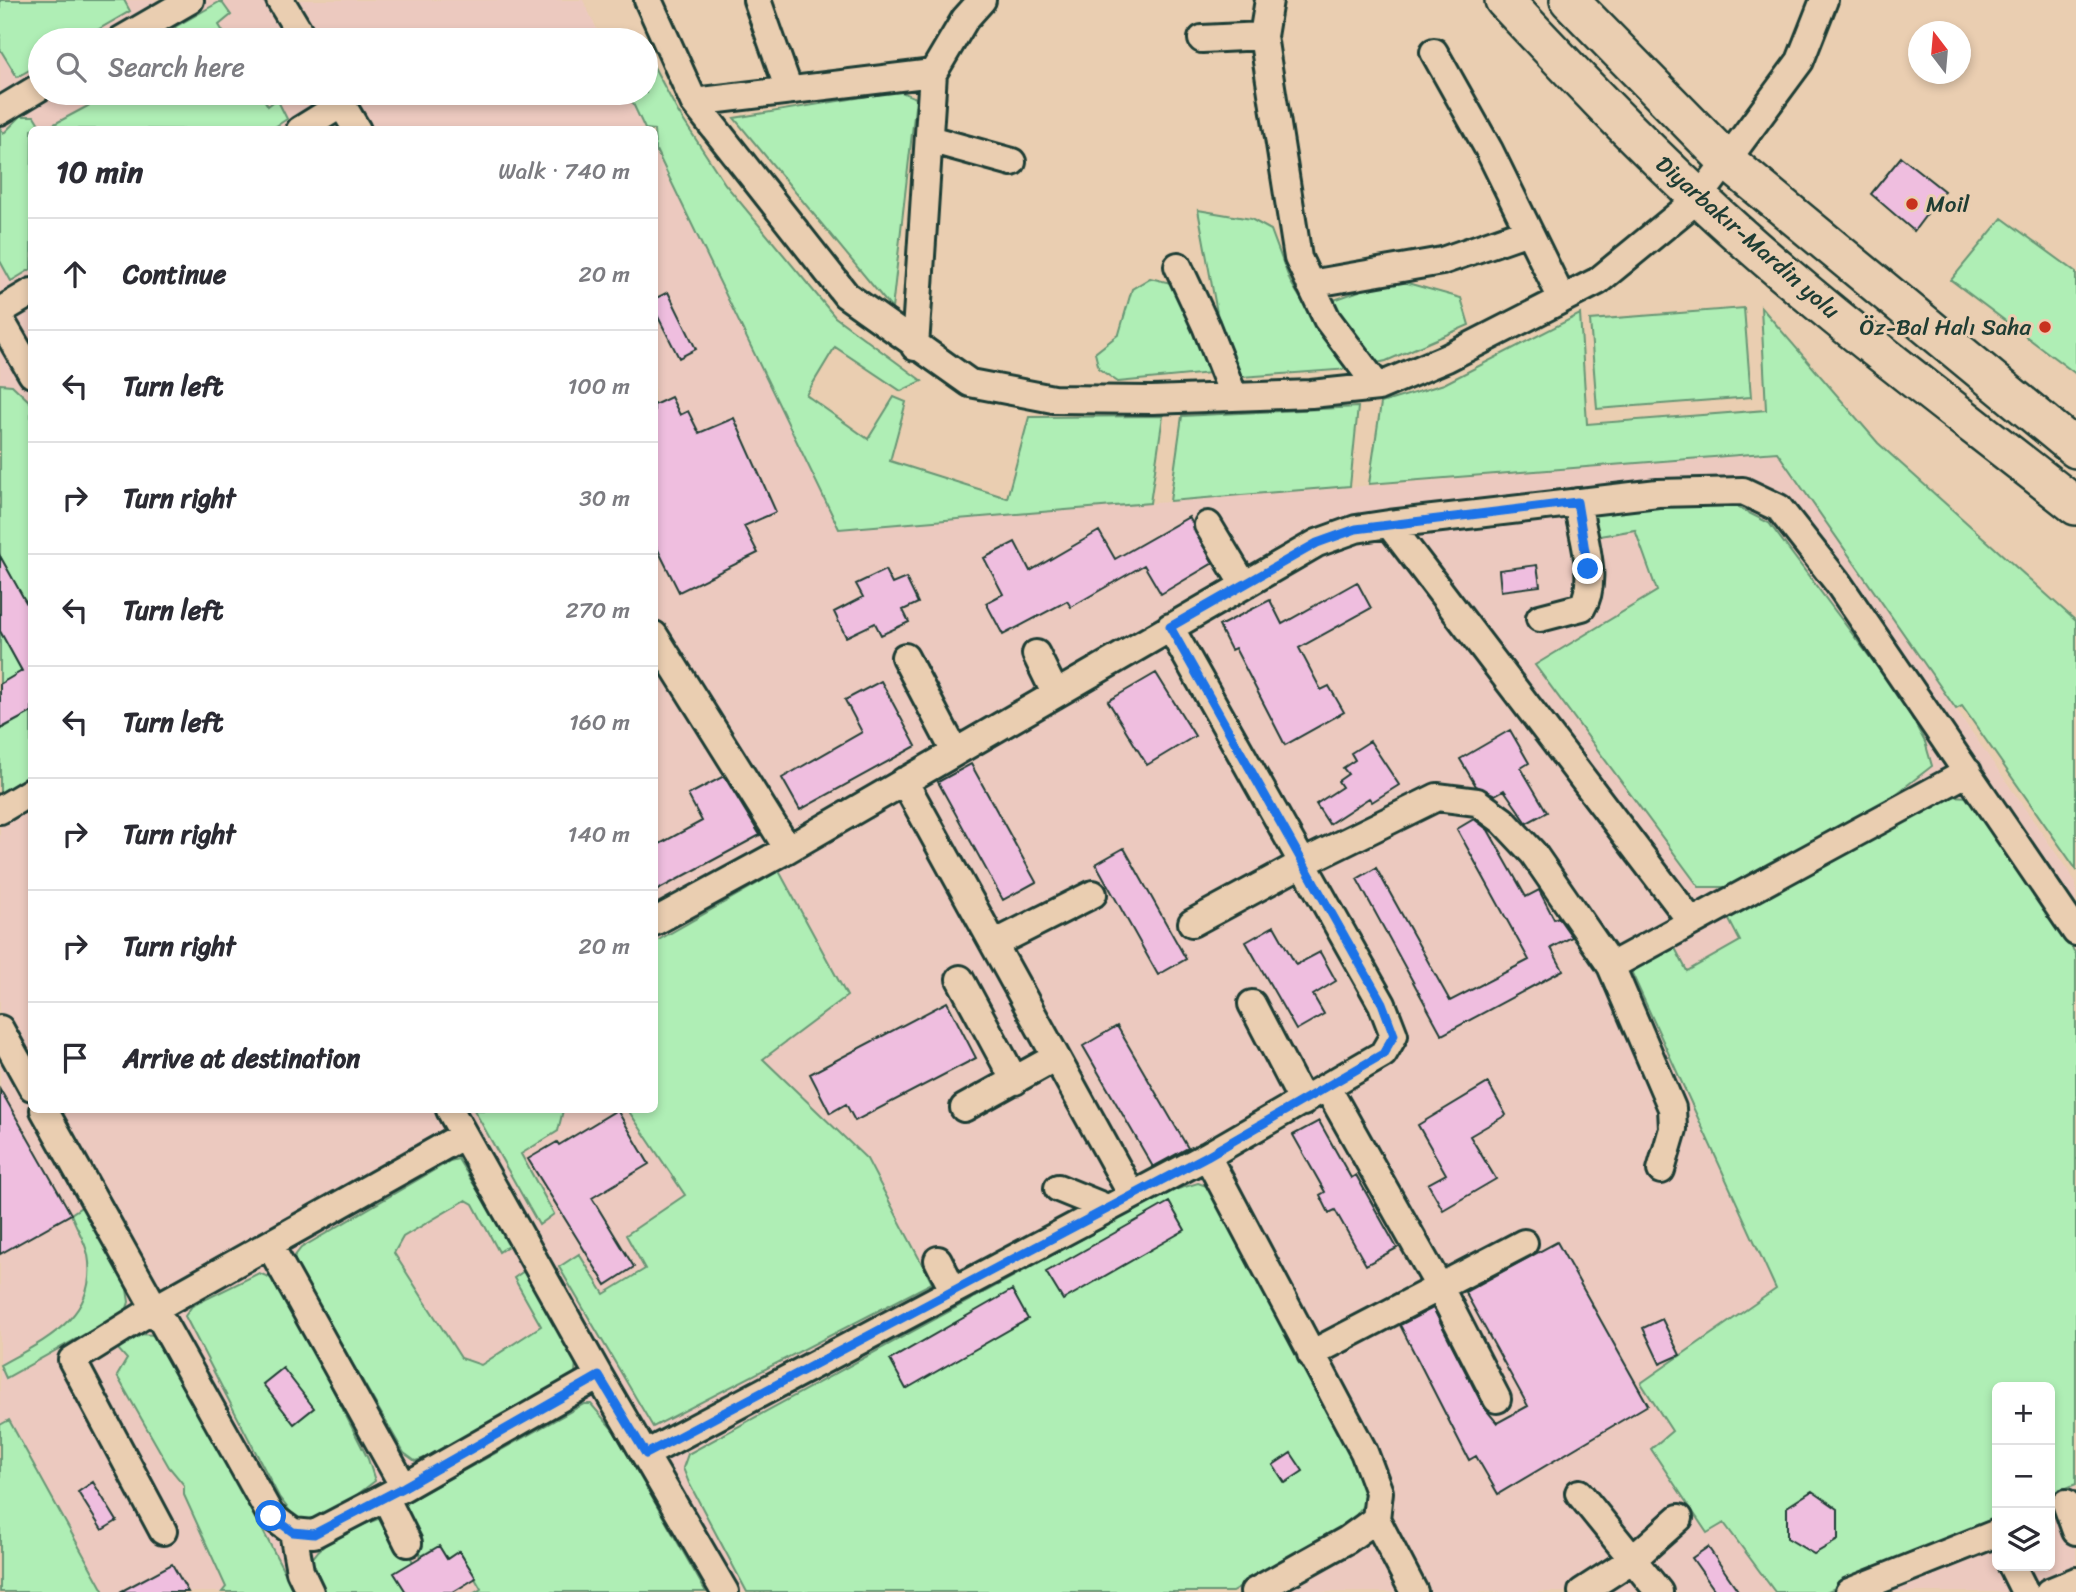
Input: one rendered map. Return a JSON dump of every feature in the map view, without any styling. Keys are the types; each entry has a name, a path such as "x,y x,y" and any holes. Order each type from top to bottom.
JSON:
{"highway":[{"name":"Diyarbakır-Mardin yolu","path":"1504,0 1582,83 1699,198 1821,303 2076,506"},
{"name":"Diyarbakır-Mardin yolu","path":"1569,0 1726,160 2076,449"}],"street":[{"path":"132,28 149,10 190,0"},
{"path":"280,0 297,28"},
{"path":"648,0 694,102 846,295 915,347 970,383 1053,400 1311,394 1378,387 1447,358 1598,281 1699,198 1800,61 1824,0"},
{"path":"757,0 789,90"},
{"path":"915,347 933,73 965,19 982,0"},
{"path":"1269,0 1263,36 1298,258 1327,319 1378,387"},
{"path":"1202,39 1263,36"},
{"path":"1434,52 1489,150 1562,299"},
{"path":"694,102 933,73"},
{"path":"2,104 28,92"},
{"path":"305,126 330,105"},
{"path":"343,105 355,126"},
{"path":"929,139 1012,162"},
{"path":"1310,284 1441,261 1528,231"},
{"path":"1178,266 1206,326 1234,397"},
{"path":"0,311 28,294"},
{"path":"4,336 28,369"},
{"path":"658,920 788,849 1317,543 1356,529 1389,524 1658,493 1743,491 1779,508 1838,583 2076,932"},
{"path":"1540,618 1582,607 1589,596 1588,569 1577,502"},
{"path":"1389,524 1691,920"},
{"path":"1208,525 1244,585"},
{"path":"646,1454 943,1303 1107,1208 1303,1102 1383,1054 1394,1035 1382,1003 1170,627"},
{"path":"658,641 788,849"},
{"path":"1036,654 1055,694"},
{"path":"905,657 955,752"},
{"path":"1611,966 1691,920 1968,772"},
{"path":"904,781 1132,1195"},
{"path":"0,810 28,793"},
{"path":"1192,923 1303,863 1437,797 1477,802 1503,821 1533,853 1611,966 1672,1108 1673,1129 1661,1170"},
{"path":"993,944 1093,894"},
{"path":"960,979 1015,1081"},
{"path":"1252,1004 1303,1102"},
{"path":"0,1029 28,1080"},
{"path":"964,1108 1056,1057"},
{"path":"1327,1087 1440,1288 1497,1399"},
{"path":"53,1113 154,1310 271,1516 293,1532 314,1534 395,1492 599,1376"},
{"path":"452,1113 599,1376 725,1592"},
{"path":"163,1531 72,1360 154,1310 464,1135"},
{"path":"1207,1156 1364,1452 1379,1492 1376,1519 1414,1592"},
{"path":"1058,1188 1107,1208"},
{"path":"1311,1354 1524,1243"},
{"path":"270,1246 395,1492 408,1543"},
{"path":"938,1260 943,1303"},
{"path":"1579,1493 1659,1592"},
{"path":"2064,1504 2076,1531"},
{"path":"1582,1592 1633,1559 1679,1518"},
{"path":"1254,1592 1347,1540 1376,1519"},
{"path":"293,1532 300,1571 310,1592"},
{"path":"1849,1592 1992,1535"},
{"path":"2014,1571 2025,1592"},
{"path":"2049,1592 2076,1581"}],"shaded area":[{"path":"0,0 583,0 596,28 28,28 28,105 634,105 644,126 28,126 28,1113 658,1113 658,154 839,529 1777,452 2076,882 2076,1592 0,1592"}],"green space":[{"path":"0,0 124,0 130,11 101,28 28,28 28,71 17,77 0,49"},
{"path":"221,1 231,15 219,25 221,28 175,27"},
{"path":"658,74 678,112 725,184 835,317 922,381 901,391 835,347 806,395 868,439 894,397 906,402 890,461 1007,498 1029,417 1163,416 1150,503 839,529 658,154 658,126 644,126 634,105 658,105"},
{"path":"899,91 916,98 892,309 734,118"},
{"path":"90,105 280,105 287,119 276,126 51,126"},
{"path":"21,116 34,116 40,126 28,126 28,271 11,281 0,261 0,128 4,133"},
{"path":"1198,210 1251,219 1271,230 1290,281 1313,319 1350,369 1241,377 1222,340"},
{"name":"Öz-Bal Halı Saha","path":"2002,218 2076,272 2076,374 1951,280"},
{"path":"1150,278 1171,283 1211,373 1118,382 1099,369 1095,353 1119,334 1132,289"},
{"path":"1393,279 1461,298 1469,325 1386,361 1372,364 1331,301"},
{"path":"1761,307 1878,443 2076,621 2076,869 1962,706 1956,709 1777,452 1369,484 1381,403 1444,384 1580,314 1587,424 1766,410"},
{"path":"1744,308 1751,397 1597,409 1590,320"},
{"path":"0,384 12,385 28,400 28,600 25,601 0,556"},
{"path":"1358,407 1350,486 1170,501 1182,416"},
{"path":"1729,503 1769,523 1902,700 1925,742 1932,766 1887,801 1727,887 1699,887 1535,665 1657,591 1635,530 1594,537 1592,509"},
{"path":"0,631 22,671 0,684"},
{"path":"28,714 28,777 0,794 0,730"},
{"path":"1951,796 1969,797 1982,810 2076,954 2076,1484 2055,1493 2055,1382 1992,1382 1992,1520 1826,1592 1775,1592 1724,1523 1707,1533 1651,1449 1672,1431 1641,1383 1776,1289 1630,969 1675,948 1687,971 1740,941 1728,918"},
{"path":"779,871 847,996 763,1059 867,1159 932,1283 653,1427 559,1267 579,1254 604,1294 645,1269 626,1235 685,1195 630,1113 658,1113 658,940"},
{"path":"476,1113 562,1113 558,1131 521,1154 554,1214 539,1225"},
{"path":"458,1159 511,1244 499,1252 473,1204 466,1200 403,1237 394,1253 461,1358 481,1365 541,1326 514,1278 524,1271 576,1359 575,1374 478,1435 457,1446 415,1461 404,1453 297,1267 294,1257 301,1248 450,1161"},
{"path":"1198,1183 1212,1188 1353,1457 1367,1499 1349,1526 1232,1592 747,1592 689,1483 683,1468 688,1454 1168,1192"},
{"path":"83,1206 127,1289 129,1302 126,1311 6,1378 0,1365 51,1336 77,1310 85,1295 89,1277 88,1255 71,1214"},
{"path":"259,1273 271,1278 283,1292 368,1459 375,1481 324,1520 297,1520 279,1497 185,1316 192,1306"},
{"path":"138,1334 155,1335 168,1354 182,1387 209,1428 295,1592 222,1592 226,1587 184,1495 184,1485 169,1467 117,1376 127,1359 118,1349"},
{"path":"584,1404 591,1404 614,1431 706,1592 476,1592 481,1589 460,1552 447,1559 439,1546 421,1556 403,1514 404,1504"},
{"path":"9,1420 104,1592 0,1592 0,1425"},
{"path":"389,1514 413,1562 406,1592 321,1592 310,1564 315,1555 333,1539"}],"building":[{"path":"1901,157 1944,191 1914,231 1871,194"},
{"path":"668,292 696,349 679,358 658,317 658,297"},
{"path":"671,397 680,415 688,411 699,433 734,418 776,512 744,526 758,553 679,592 658,550 658,403"},
{"path":"1189,517 1213,563 1161,594 1144,565 1071,607 1067,601 1003,635 986,603 1003,594 984,558 1015,542 1030,571 1099,531 1115,559"},
{"path":"0,556 28,606 28,714 0,729 0,684 22,671 0,631"},
{"path":"1537,565 1540,586 1501,591 1499,570"},
{"path":"885,570 892,584 906,578 918,603 903,610 909,622 881,635 875,623 846,637 834,612 863,597 856,584"},
{"path":"1357,582 1371,608 1299,648 1321,690 1329,686 1344,712 1285,745 1235,648 1231,650 1219,626 1270,600 1282,624"},
{"path":"1156,673 1195,736 1147,765 1108,701"},
{"path":"881,681 916,746 800,810 782,778 862,732 845,700"},
{"path":"1510,730 1529,763 1521,768 1547,812 1527,823 1504,790 1495,795 1476,786 1460,759"},
{"path":"1370,741 1399,785 1372,802 1369,798 1329,824 1316,804 1342,787 1338,781 1348,774 1343,768 1355,760 1351,753"},
{"path":"971,764 1036,882 1003,900 938,782"},
{"path":"724,776 760,835 658,890 658,845 702,821 688,795"},
{"path":"1474,819 1488,830 1526,897 1539,890 1554,919 1558,917 1572,937 1551,948 1563,970 1442,1035 1357,879 1376,868 1450,1001 1529,960 1457,829"},
{"path":"1124,848 1186,959 1158,975 1096,864"},
{"path":"1274,926 1296,965 1320,952 1336,981 1313,995 1324,1014 1296,1030 1246,942"},
{"path":"947,1002 976,1058 855,1121 846,1104 830,1113 810,1074"},
{"path":"1117,1026 1188,1148 1153,1167 1083,1046"},
{"path":"1488,1083 1506,1115 1470,1136 1496,1179 1443,1210 1428,1184 1446,1174 1418,1125"},
{"path":"0,1089 71,1214 0,1254"},
{"path":"612,1113 619,1113 649,1164 592,1198 634,1267 606,1285 528,1159 557,1142 559,1145"},
{"path":"1319,1121 1351,1178 1356,1175 1397,1248 1366,1265 1335,1210 1329,1213 1320,1195 1325,1192 1293,1135"},
{"path":"1169,1202 1185,1230 1063,1300 1046,1272"},
{"path":"1557,1242 1648,1405 1498,1494 1476,1456 1469,1460 1400,1325 1433,1308 1483,1406 1497,1423 1528,1406 1465,1292"},
{"path":"1012,1290 1028,1319 906,1389 890,1360"},
{"path":"1662,1319 1680,1355 1660,1364 1643,1328"},
{"path":"283,1368 314,1408 294,1424 263,1384"},
{"path":"1291,1453 1303,1471 1285,1483 1273,1465"},
{"path":"93,1482 117,1521 102,1530 78,1492"},
{"path":"1812,1491 1838,1509 1838,1540 1814,1554 1787,1538 1787,1507"},
{"path":"439,1546 447,1559 459,1551 476,1578 453,1592 406,1592 394,1573"},
{"path":"1708,1547 1739,1592 1716,1592 1692,1558"},
{"path":"172,1564 188,1592 120,1592"}],"place":[{"name":"Moil","path":"1912,204"},
{"name":"Öz-Bal Halı Saha","path":"2045,327"}],"route":[{"path":"271,1516 293,1532 314,1534 404,1487 599,1376 646,1454 1207,1156 1383,1054 1394,1035 1382,1003 1170,627 1317,543 1356,529 1389,524 1577,502 1588,569"}]}
